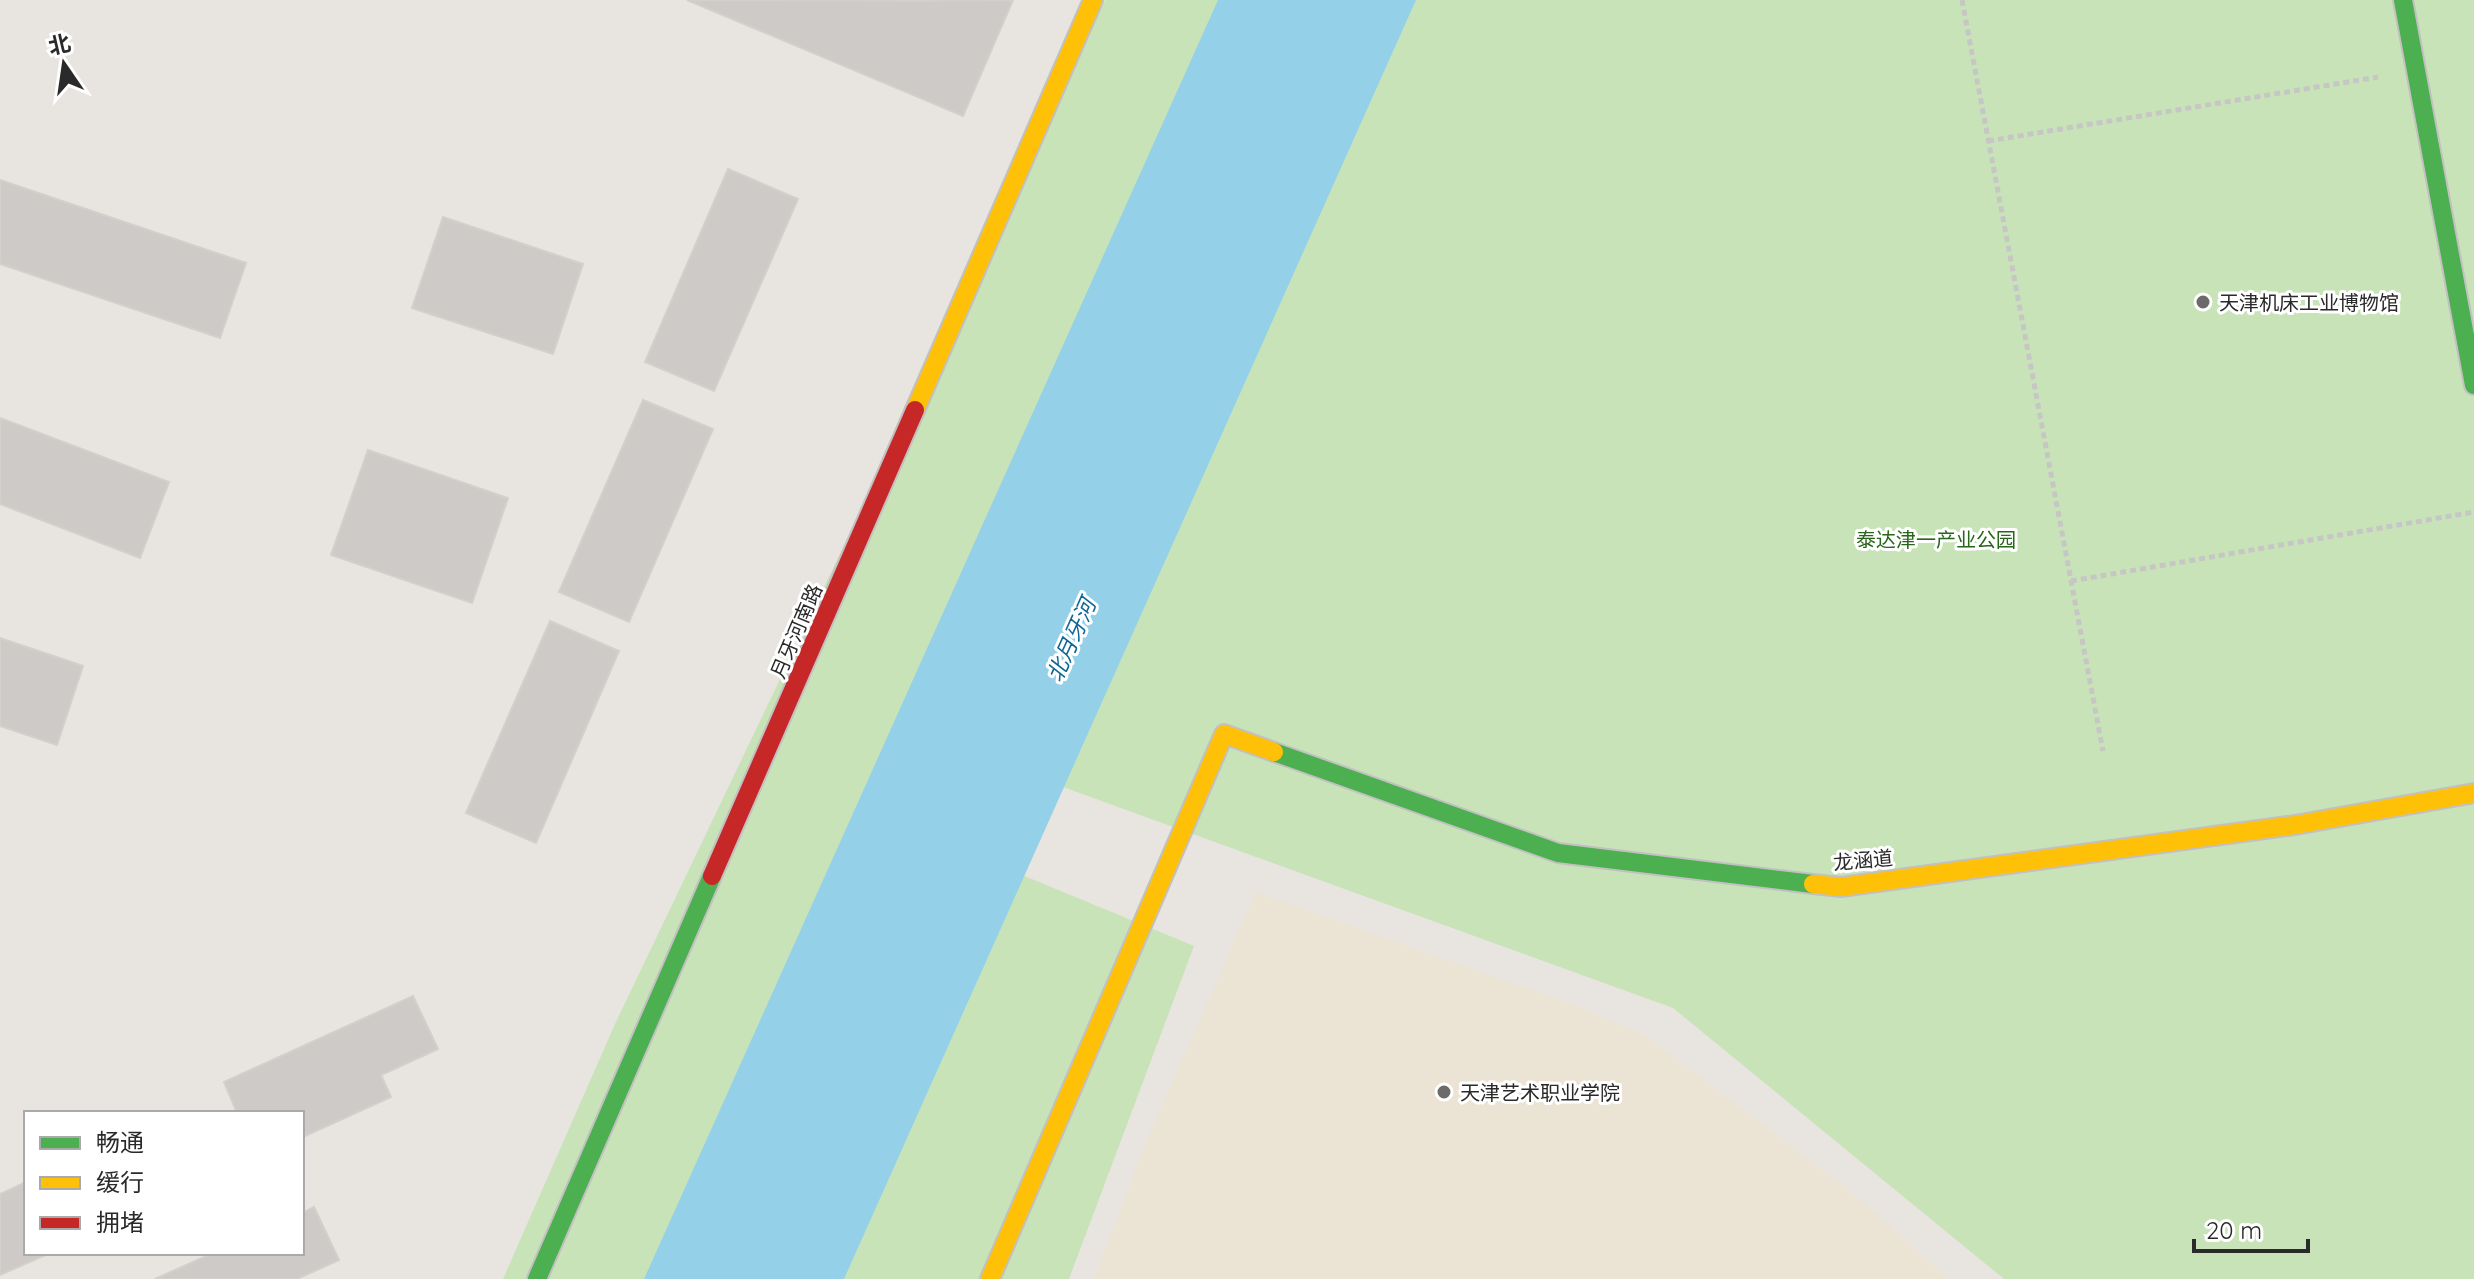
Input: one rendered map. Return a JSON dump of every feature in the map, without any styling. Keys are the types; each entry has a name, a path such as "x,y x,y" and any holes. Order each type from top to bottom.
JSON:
{"street":[{"name":"月牙河南路","path":"537,1279 1093,0"},
{"path":"2403,0 2474,385"},
{"name":"龙涵道","path":"990,1279 1224,734 1558,853 1841,887 2295,825 2474,793"}],"path":[{"path":"1962,0 2103,751"},
{"path":"1988,141 2416,71"},
{"path":"2071,581 2474,512"}],"shaded area":[{"name":"天津艺术职业学院","path":"1256,892 1571,1004 1645,1035 1859,1198 1948,1279 1094,1279 1143,1149"}],"green space":[{"path":"1105,0 1337,0 969,853 1194,946 1069,1279 503,1279 615,1024"},
{"name":"泰达津一产业公园","path":"1373,0 2474,0 2474,1279 2004,1279 1673,1008 1027,774"}],"water":[{"name":"北月牙河","path":"1218,0 1416,0 844,1279 644,1279"}],"building":[{"path":"687,0 923,1 1013,0 963,116"},
{"path":"728,169 798,199 714,391 645,362"},
{"path":"0,180 246,263 220,338 0,264"},
{"path":"443,217 583,264 553,354 412,308"},
{"path":"643,400 713,429 629,622 559,592"},
{"path":"0,418 169,482 140,558 0,504"},
{"path":"368,450 508,498 472,603 331,555"},
{"path":"550,621 619,651 536,843 466,813"},
{"path":"0,638 83,666 57,745 0,726"},
{"path":"413,996 438,1049 381,1075 391,1097 305,1136 304,1111 236,1111 224,1082"},
{"path":"24,1183 24,1255 45,1255 0,1275 0,1194"},
{"path":"314,1207 339,1260 297,1279 155,1279 209,1255 304,1255 304,1212"}],"traffic: fast":[{"path":"2403,0 2474,385"},
{"path":"1274,752 1558,853 1813,884"},
{"path":"537,1279 712,876"}],"traffic: slow":[{"path":"915,410 1093,0"},
{"path":"990,1279 1224,734 1274,752"},
{"path":"1813,884 1841,887 2295,825 2474,793"}],"traffic: jam":[{"path":"712,876 915,410"}],"place":[{"name":"天津机床工业博物馆","path":"2203,302"},
{"name":"天津艺术职业学院","path":"1444,1092"}]}
